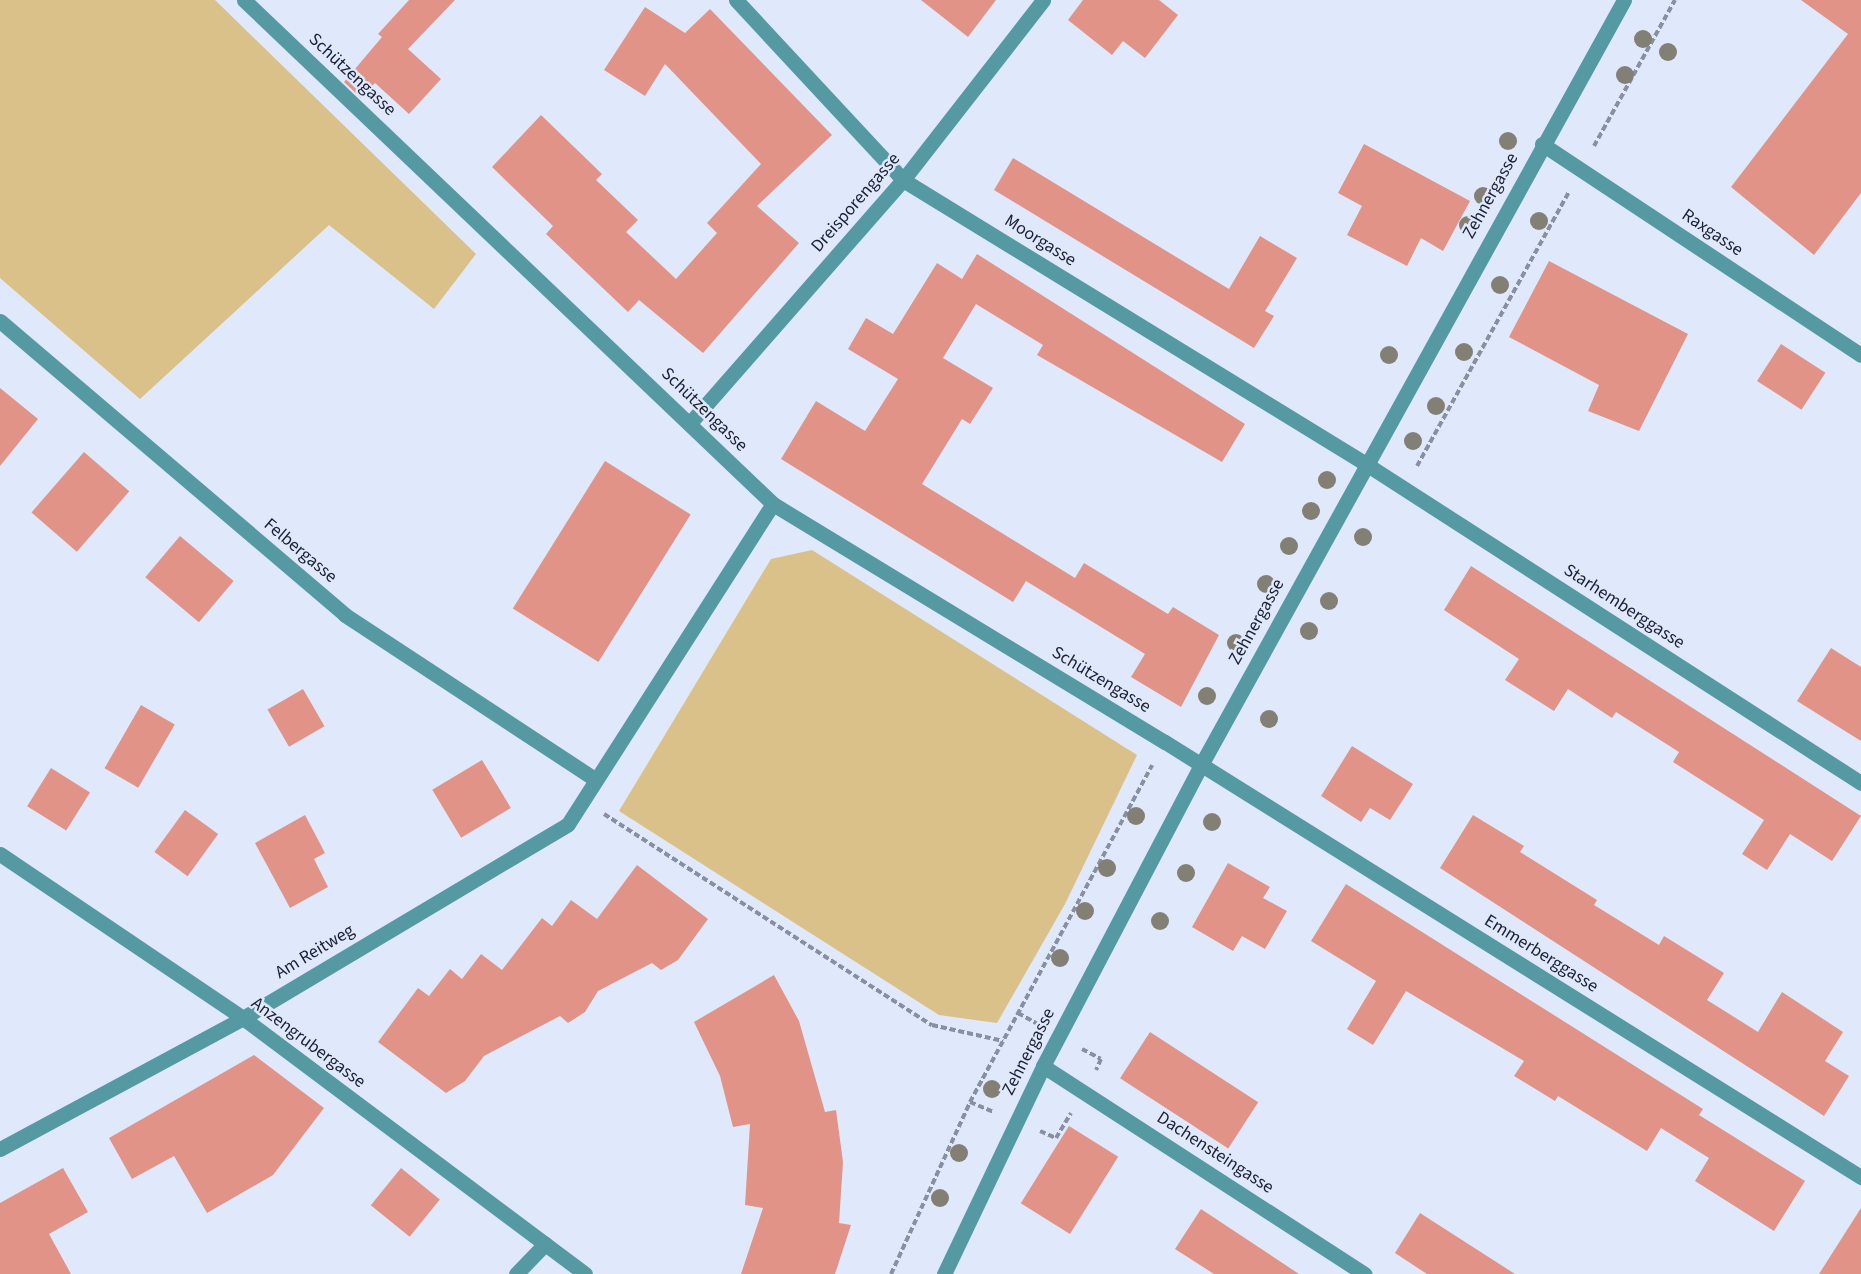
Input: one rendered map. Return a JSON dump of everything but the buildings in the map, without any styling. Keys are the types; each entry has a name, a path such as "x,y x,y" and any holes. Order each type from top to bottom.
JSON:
{"street":[{"name":"Schützengasse","path":"243,0 773,504 1201,765"},
{"name":"Moorgasse","path":"736,0 903,180 1366,464"},
{"name":"Dreisporengasse","path":"690,423 903,180 1043,0"},
{"name":"Zehnergasse","path":"944,1274 1043,1066 1201,765 1542,144 1624,0"},
{"name":"Raxgasse","path":"1542,144 1861,355"},
{"name":"Felbergasse","path":"0,321 345,615 596,780"},
{"name":"Starhemberggasse","path":"1366,464 1861,783"},
{"name":"Am Reitweg","path":"0,1149 243,1018 568,824 773,504"},
{"name":"Emmerberggasse","path":"1201,765 1861,1177"},
{"name":"Anzengrubergasse","path":"0,854 243,1018 585,1274"},
{"name":"Dachensteingasse","path":"1043,1066 1365,1274"},
{"path":"516,1274 545,1244"}],"path":[{"path":"1404,488 1675,0"},
{"path":"891,1274 1003,1041 1165,742"},
{"path":"583,801 932,1025 1003,1041"}],"shaded area":[{"path":"0,0 215,0 476,254 434,309 329,225 140,399 0,278"},
{"path":"812,550 1137,755 1065,904 997,1023 939,1015 619,811 771,559"}]}
